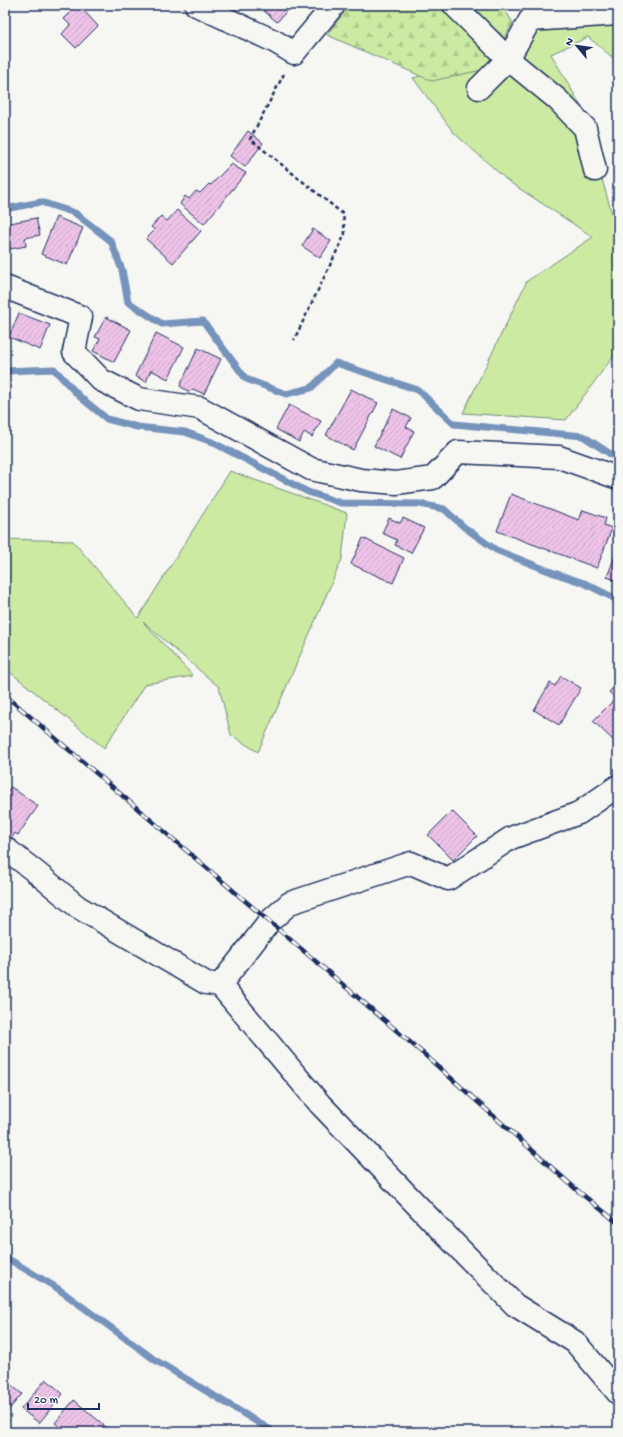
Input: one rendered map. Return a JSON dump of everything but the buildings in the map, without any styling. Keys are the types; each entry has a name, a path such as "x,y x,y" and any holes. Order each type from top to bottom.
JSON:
{"street":[{"path":"196,5 274,41 294,53 334,5"},
{"path":"454,5 508,59 557,100 585,128 595,170"},
{"path":"479,88 508,59 530,20 618,14"},
{"path":"5,286 81,317 74,352 101,380 139,399 200,408 311,469 360,480 396,483 433,478 458,452 559,457 618,478"},
{"path":"220,985 270,921 290,903 411,863 448,879 511,838 579,813 618,786"},
{"path":"5,848 37,872 78,907 206,983 220,985 320,1104 448,1238 515,1306 575,1342 618,1392"}],"path":[{"path":"294,53 250,139 343,214 345,234 294,340"}],"green space":[{"path":"349,5 502,5 513,23 486,69 432,81 327,35"},
{"path":"562,5 618,5 618,62 588,37 551,54 581,106 618,235 618,350 566,420 463,413 527,281 593,237 508,181 454,133 413,78 506,50 541,20"},
{"path":"230,471 347,513 342,559 258,752 231,735 219,687 143,622 193,676 145,684 104,748 5,668 5,539 73,541 138,618"}],"waterway":[{"path":"5,209 41,202 75,213 111,241 122,270 128,302 162,324 203,321 246,379 286,394 311,388 336,363 418,390 454,424 583,436 618,459"},
{"path":"5,371 54,369 79,396 107,419 137,427 185,432 212,442 308,492 341,503 420,504 444,509 464,527 496,550 584,583 618,600"},
{"path":"5,1257 57,1288 155,1360 274,1432"}],"railway":[{"path":"5,695 425,1055 578,1191 618,1223"}]}
